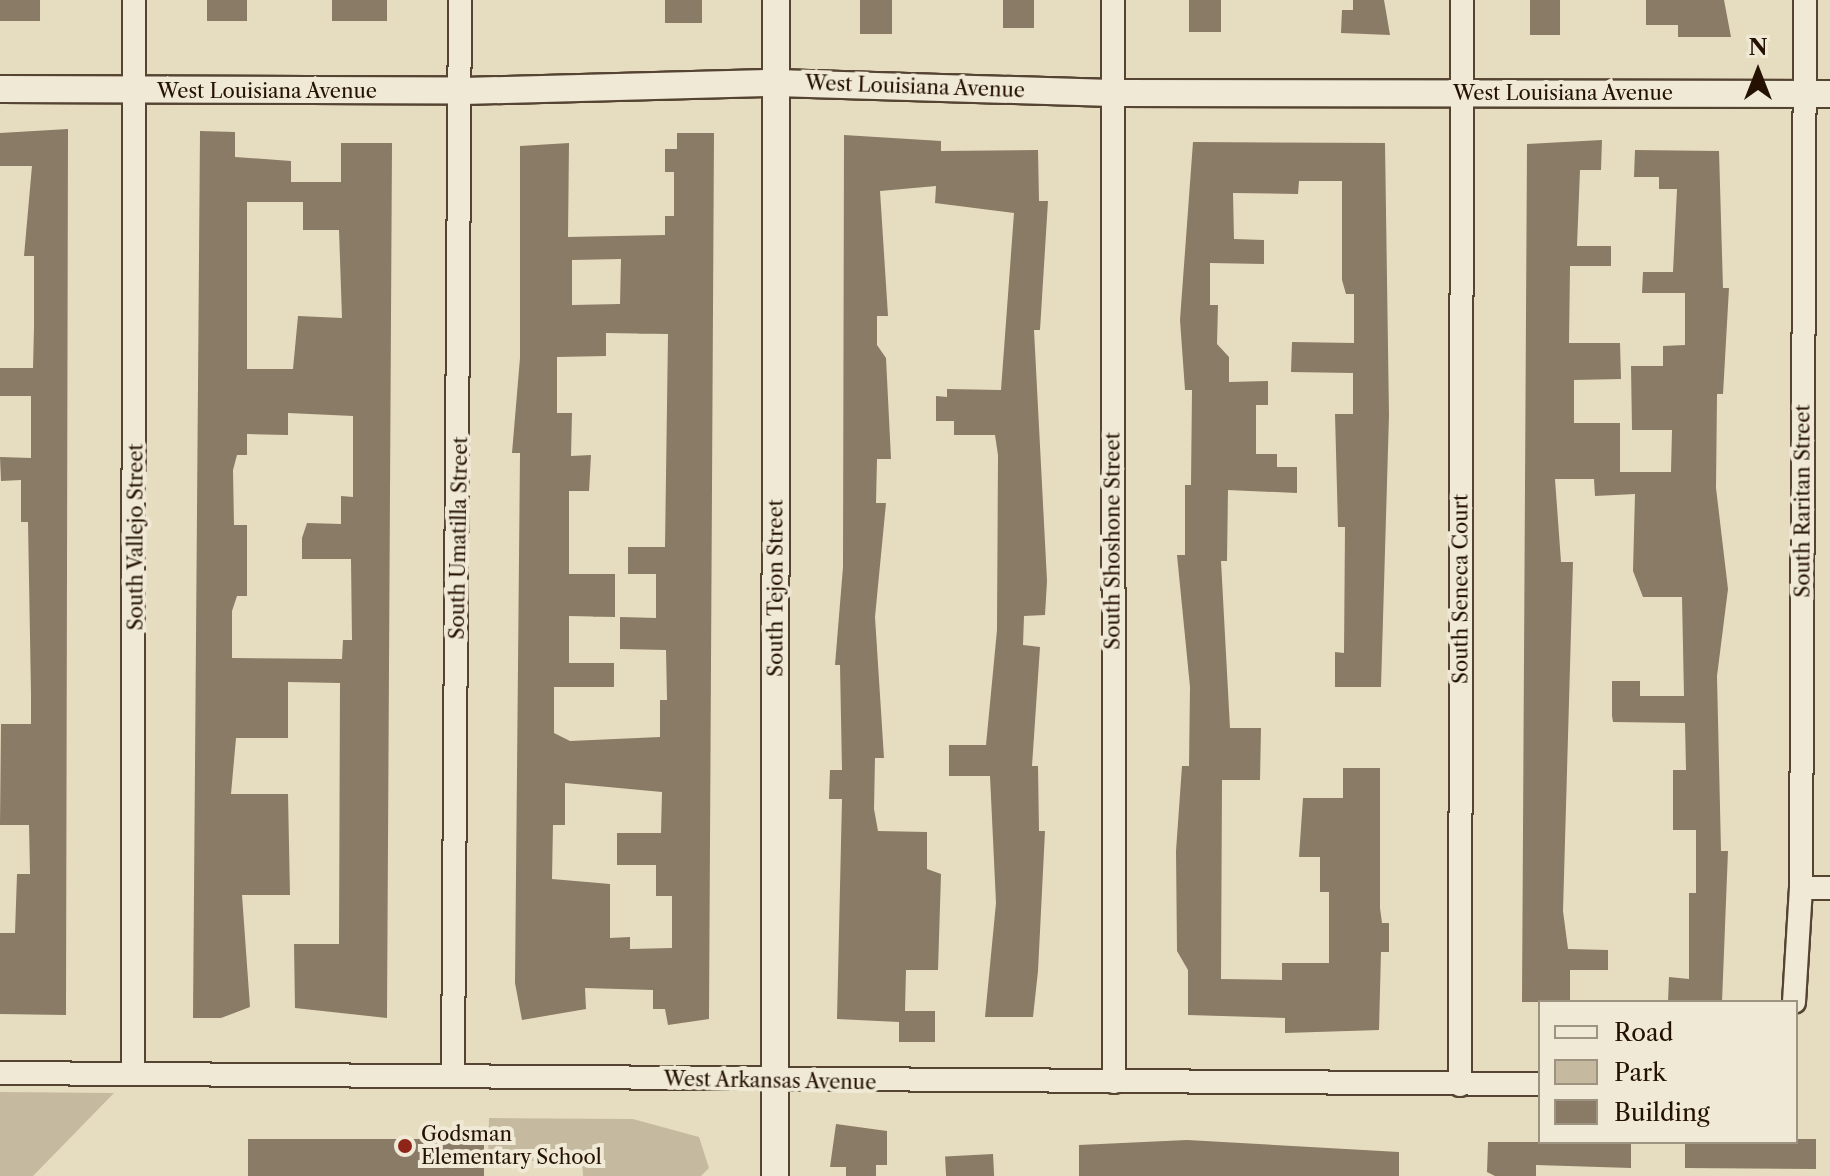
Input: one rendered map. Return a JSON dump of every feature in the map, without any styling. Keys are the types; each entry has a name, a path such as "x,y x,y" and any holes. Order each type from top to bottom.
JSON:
{"street":[{"name":"South Vallejo Street","path":"133,1073 138,91 134,0"},
{"name":"South Umatilla Street","path":"453,1076 464,91 460,0"},
{"name":"South Tejon Street","path":"775,1176 776,0"},
{"name":"South Shoshone Street","path":"1113,0 1114,1082"},
{"name":"South Seneca Court","path":"1460,1085 1462,0"},
{"name":"South Raritan Street","path":"1794,1000 1801,888 1818,94 1805,0"},
{"name":"West Louisiana Avenue","path":"0,89 464,91 776,83 1112,93 1818,94"},
{"path":"1801,888 1830,888"},
{"name":"West Arkansas Avenue","path":"0,1073 776,1082 1538,1084"}],"green space":[{"path":"0,1092 114,1093 33,1176 0,1176"},
{"path":"489,1118 633,1119 699,1137 709,1168 701,1176 583,1176 582,1161 488,1161"}],"building":[{"path":"0,0 40,0 40,21 0,21"},
{"path":"207,0 247,0 247,21 207,21"},
{"path":"332,0 387,0 387,21 332,21"},
{"path":"665,0 702,0 702,23 665,23"},
{"path":"860,0 892,0 892,34 860,34"},
{"path":"1003,0 1034,0 1034,28 1003,28"},
{"path":"1189,0 1221,0 1221,32 1189,32"},
{"path":"1353,0 1384,0 1390,35 1341,33 1342,10 1353,10"},
{"path":"1530,0 1560,0 1560,35 1530,35"},
{"path":"1646,0 1724,0 1731,37 1678,37 1678,25 1646,25"},
{"path":"68,129 66,1015 0,1014 0,933 15,933 17,874 30,874 29,825 0,825 1,724 31,724 31,694 28,522 21,522 21,480 1,481 0,457 31,458 31,396 0,396 0,368 33,368 34,256 24,256 32,166 0,166 0,133"},
{"path":"200,131 235,132 235,157 291,161 291,182 341,182 341,143 392,143 387,1018 295,1008 294,944 339,944 340,683 288,682 288,738 236,738 231,794 288,794 290,895 242,895 250,1007 221,1018 193,1018","holes":["247,202 303,202 303,230 339,230 342,318 298,316 293,369 247,369","288,413 353,416 353,497 341,496 341,524 307,523 302,538 302,559 351,559 352,640 343,640 342,659 232,658 232,611 237,596 247,596 247,525 234,525 233,470 237,455 247,455 247,434 288,435"]},
{"path":"677,133 714,133 709,1019 668,1025 665,1009 653,1009 653,990 585,988 586,1009 522,1020 515,983 520,453 512,453 520,358 520,146 569,143 568,237 665,235 665,216 674,216 674,172 665,172 665,149 677,149","holes":["621,259 620,304 572,305 572,260","606,333 668,334 665,547 628,547 628,574 656,574 656,618 620,617 620,649 666,650 667,700 660,700 660,737 570,741 554,733 554,687 614,687 614,663 569,663 569,616 615,617 615,574 569,574 569,491 589,491 591,455 571,456 572,413 557,413 557,357 606,356","565,783 662,792 661,833 617,833 617,865 656,865 656,896 672,896 672,948 630,949 630,937 610,938 610,884 552,879 553,825 565,825"]},
{"path":"844,135 941,141 941,151 1038,150 1039,201 1048,201 1040,330 1034,330 1047,581 1045,615 1024,616 1023,645 1040,647 1032,766 1038,766 1039,831 1045,831 1038,971 1033,1017 985,1017 996,903 990,776 949,776 949,745 986,745 997,630 998,455 995,435 954,435 954,421 936,421 936,396 947,397 947,389 1001,390 1014,213 935,203 936,186 880,191 888,316 877,316 877,345 886,358 891,459 877,459 876,503 886,503 875,617 884,758 875,758 874,809 878,831 927,832 927,869 941,874 938,970 906,970 905,1011 935,1011 935,1042 899,1042 899,1022 837,1019 842,799 829,799 830,770 842,770 840,665 835,665 843,567"},
{"path":"1602,140 1601,170 1580,170 1577,246 1611,246 1611,266 1570,266 1569,343 1620,343 1621,379 1574,380 1574,423 1620,423 1620,472 1671,472 1672,430 1632,430 1631,366 1663,366 1663,346 1685,345 1685,293 1642,293 1643,272 1673,272 1677,189 1659,189 1659,177 1634,177 1635,150 1719,151 1723,288 1729,288 1723,394 1717,394 1716,488 1728,589 1717,676 1721,851 1728,851 1722,1000 1668,1000 1669,977 1689,979 1689,893 1696,893 1696,830 1673,830 1673,770 1686,770 1685,723 1613,722 1612,716 1612,681 1640,681 1640,696 1684,696 1682,597 1643,597 1633,571 1635,494 1595,496 1594,479 1555,479 1561,562 1573,562 1563,911 1568,949 1608,950 1608,970 1570,970 1570,1000 1522,1002 1527,144"},
{"path":"1193,142 1385,143 1389,415 1381,687 1335,687 1335,652 1344,653 1345,527 1338,527 1335,414 1353,414 1353,373 1291,372 1292,342 1354,343 1354,294 1346,294 1342,280 1342,181 1299,181 1298,194 1233,193 1234,239 1264,240 1264,264 1210,263 1210,305 1218,305 1217,344 1229,357 1229,382 1268,381 1268,405 1256,405 1256,454 1277,454 1277,467 1297,467 1297,493 1228,490 1227,561 1221,561 1230,728 1261,728 1260,780 1222,780 1221,979 1282,980 1282,963 1329,963 1329,892 1320,892 1320,857 1299,857 1303,798 1343,798 1343,768 1380,768 1380,908 1382,923 1389,923 1389,952 1381,952 1379,1030 1285,1033 1285,1018 1188,1015 1188,970 1177,951 1176,851 1182,766 1189,766 1190,687 1177,555 1185,555 1185,485 1191,485 1192,390 1185,390 1180,320"},
{"path":"836,1124 887,1131 887,1165 876,1165 876,1176 846,1176 846,1167 830,1167"},
{"name":"Godsman Elementary School","path":"248,1139 484,1139 484,1176 248,1176"},
{"path":"1798,1139 1816,1139 1816,1169 1685,1168 1685,1144 1798,1144"},
{"path":"1187,1140 1399,1152 1399,1176 1079,1176 1079,1145"},
{"path":"1488,1142 1631,1144 1631,1168 1536,1165 1536,1176 1495,1176 1487,1172"},
{"path":"993,1154 994,1176 946,1176 945,1157"}],"place":[{"name":"Godsman Elementary School","path":"405,1146"}]}
